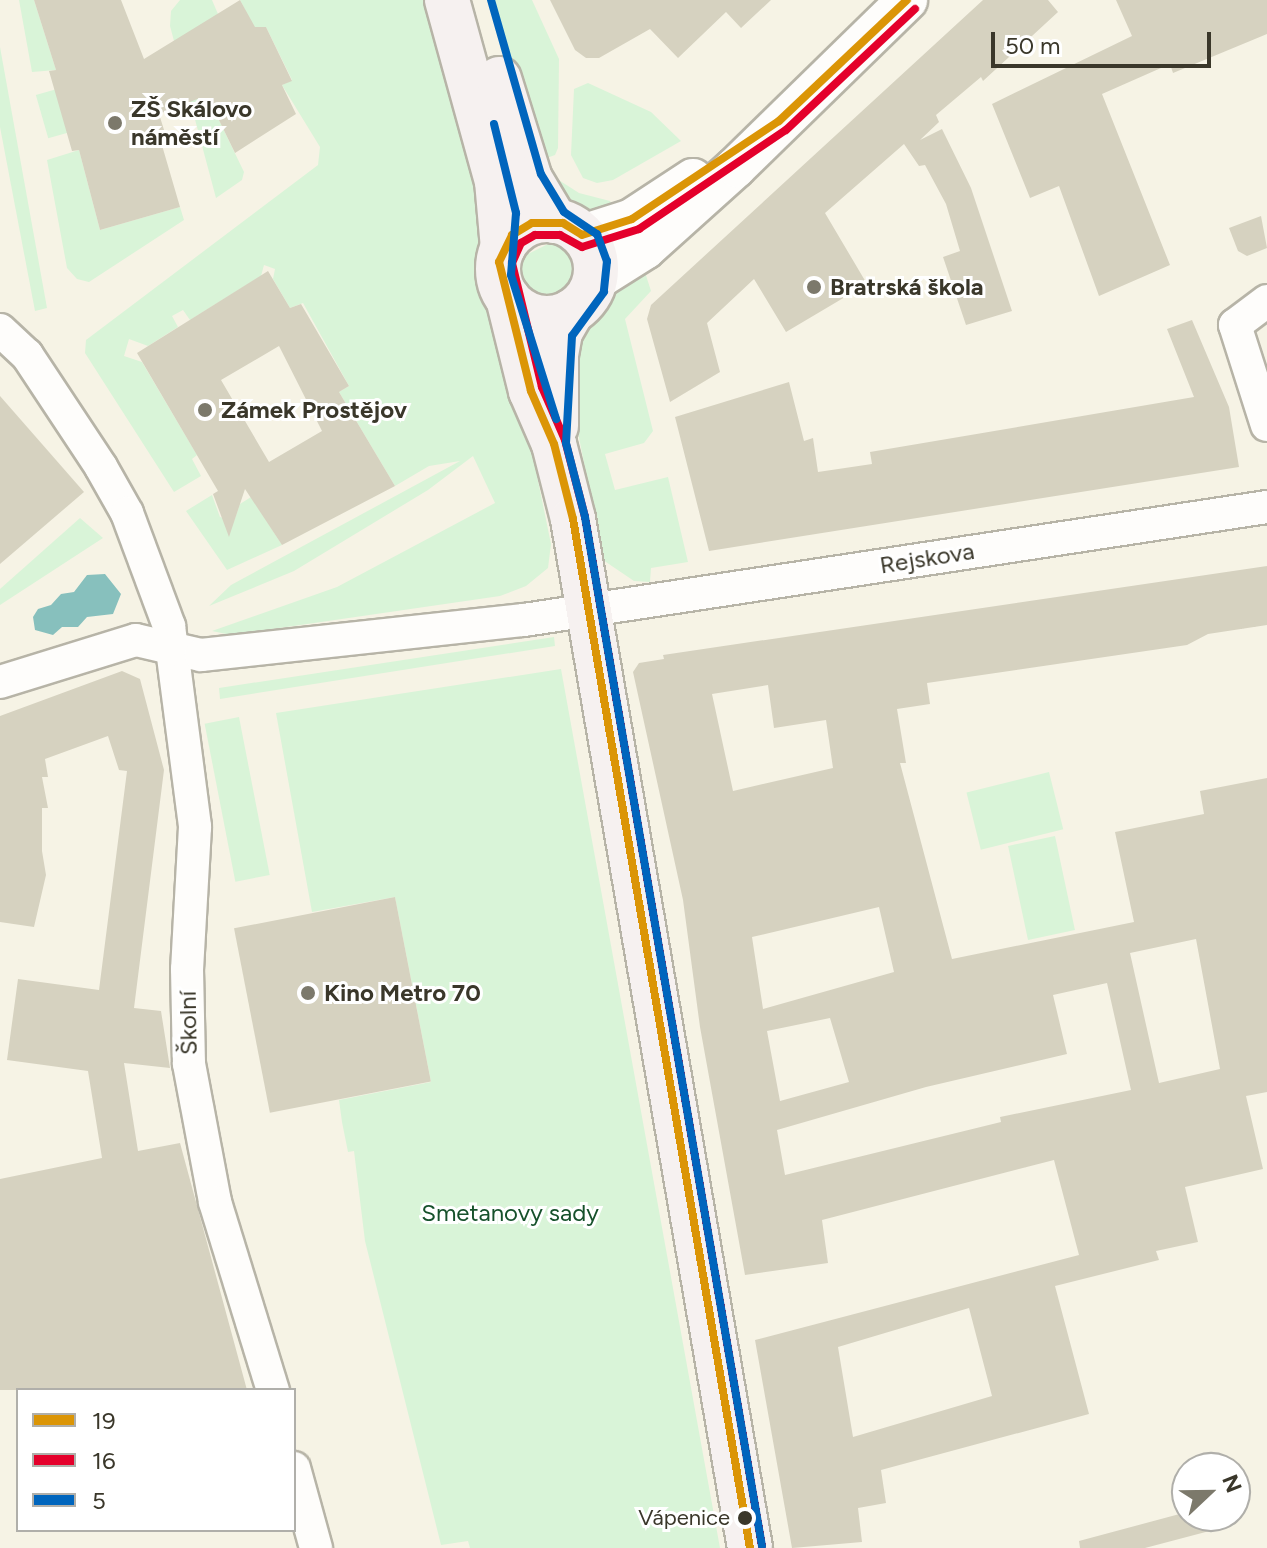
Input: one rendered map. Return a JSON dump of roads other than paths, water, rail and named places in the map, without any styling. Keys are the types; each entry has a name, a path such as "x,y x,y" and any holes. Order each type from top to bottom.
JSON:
{"main road":[{"path":"447,0 497,181 503,248 499,270 531,391 554,444 573,519 750,1548"},
{"path":"479,0 517,140 539,197 595,263 583,296 560,332 556,355 554,444"},
{"path":"503,248 525,226 568,228"},
{"path":"508,298 541,317 583,296"}],"street":[{"path":"583,296 645,249 907,0"},
{"path":"568,228 632,219 779,121"},
{"path":"1267,301 1235,325 1267,425"},
{"name":"Školní","path":"0,330 39,371 127,513 173,647 195,827 187,969 189,1064 215,1202 272,1388"},
{"name":"Rejskova","path":"0,682 136,640 201,655 587,612 1267,507"},
{"path":"296,1475 316,1548"}],"water":[{"path":"105,574 121,594 113,614 87,617 78,627 62,627 53,635 35,630 33,617 38,609 51,605 61,594 74,592 87,575"}],"place":[{"name":"ZŠ Skálovo náměstí","path":"115,123"},
{"name":"Bratrská škola","path":"814,287"},
{"name":"Zámek Prostějov","path":"205,410"},
{"name":"Kino Metro 70","path":"308,993"},
{"name":"Vápenice","path":"745,1518"}],"park label":[{"name":"Smetanovy sady","path":"510,1213"}]}
